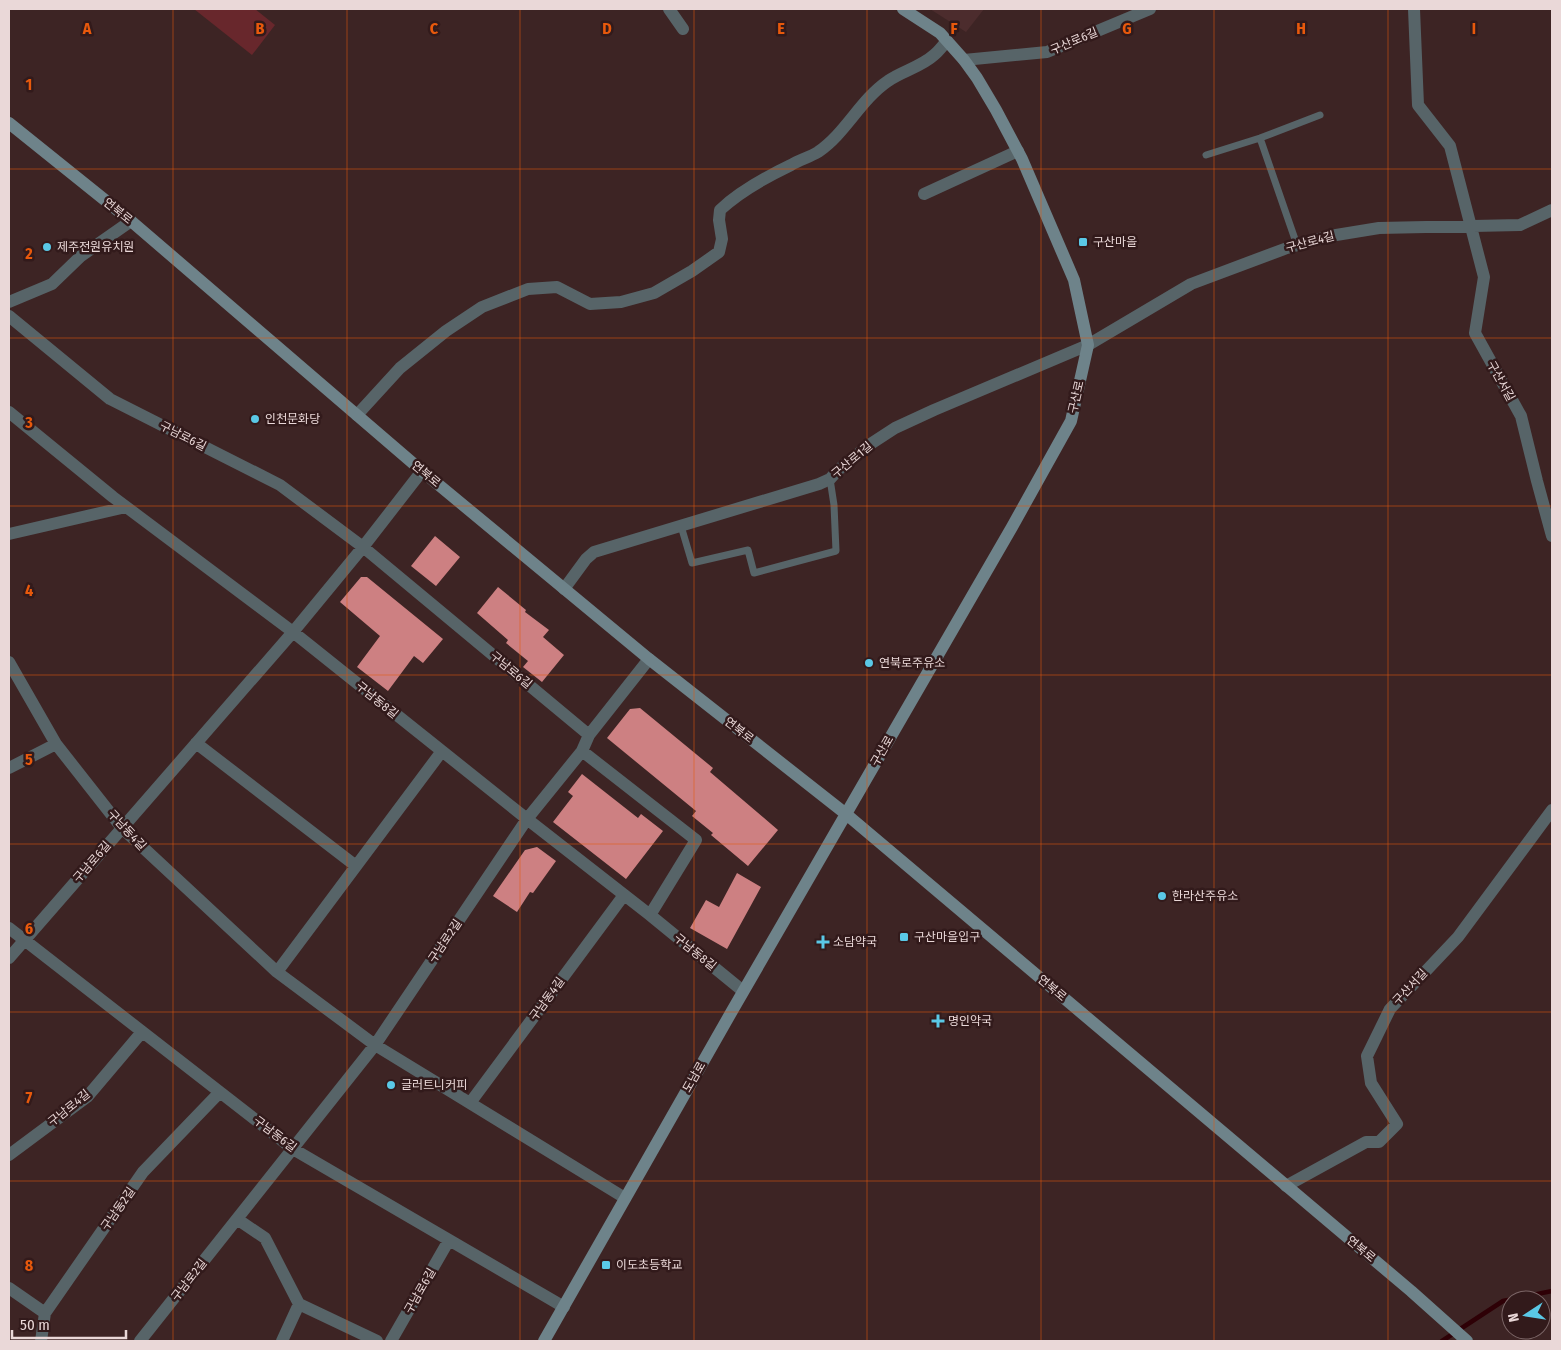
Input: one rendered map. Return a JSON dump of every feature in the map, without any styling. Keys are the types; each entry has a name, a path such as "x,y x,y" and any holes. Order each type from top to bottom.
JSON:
{"main road":[{"name":"구산로","path":"846,814 1012,527 1070,421 1088,345 1074,280 1018,151 991,102 964,60 940,34 903,9"},
{"name":"연북로","path":"9,123 131,222 422,471 648,660 846,814 1411,1291 1467,1341"},
{"name":"도남로","path":"544,1341 846,814"}],"street":[{"path":"669,9 683,29"},
{"name":"구산로6길","path":"964,60 1047,52 1150,9"},
{"name":"구산서길","path":"1414,9 1418,105 1450,146 1484,278 1475,333 1521,416 1536,481 1552,536"},
{"path":"356,415 400,368 446,331 482,307 528,289 556,288 590,304 621,302 654,293 692,271 719,252 722,239 719,220 720,210 763,180 818,152 838,134 871,94 887,81 934,56 947,41"},
{"path":"924,194 1018,151"},
{"name":"구산로4길","path":"1088,345 1191,284 1297,245 1330,236 1379,228 1520,225 1552,210"},
{"path":"9,302 52,284 81,256 131,222"},
{"name":"구남로6길","path":"9,316 110,399 280,485 363,548 589,736"},
{"name":"구산로1길","path":"564,589 594,552 819,484 830,479 865,448 895,428 1088,345"},
{"name":"구남동8길","path":"9,412 126,507 293,632 743,991"},
{"name":"구남로6길","path":"9,958 293,632 363,548 422,471"},
{"path":"9,534 126,507"},
{"name":"구남로2길","path":"140,1341 375,1045 527,819 582,750 589,736 648,660"},
{"name":"구남동4길","path":"9,662 56,744 122,828 278,972 375,1045 625,1198"},
{"path":"9,768 56,744"},
{"path":"196,744 356,866"},
{"path":"582,750 696,840 650,915"},
{"path":"278,972 442,751"},
{"name":"구산서길","path":"1286,1186 1366,1142 1379,1142 1397,1124 1371,1083 1367,1056 1390,1009 1458,937 1552,810"},
{"name":"구남동4길","path":"470,1103 624,895"},
{"name":"구남동6길","path":"9,928 293,1149 564,1307"},
{"name":"구남로4길","path":"9,1154 87,1097 142,1032"},
{"name":"구남동2길","path":"41,1341 45,1313 143,1172 220,1092"},
{"path":"237,1218 265,1238 299,1304 377,1341"},
{"name":"구남로6길","path":"391,1341 449,1240"},
{"path":"9,1288 45,1313"},
{"path":"282,1341 299,1304"}],"lane":[{"path":"1206,155 1260,138 1320,115"},
{"path":"1260,138 1297,245"},
{"path":"681,526 692,563 748,550 754,573 836,551 834,505 830,479"}],"shaded area":[{"path":"194,9 255,9 275,25 252,55"},
{"path":"930,9 984,9 966,32"}],"building":[{"path":"435,536 460,557 436,586 411,566"},
{"path":"361,577 367,577 443,639 423,663 414,656 388,691 357,667 380,636 340,602"},
{"path":"498,587 526,610 525,612 549,630 543,637 564,655 542,682 523,667 528,661 506,643 508,640 477,613"},
{"path":"640,708 713,768 710,772 778,830 748,866 711,835 713,833 692,816 696,811 607,738 630,709"},
{"path":"582,774 638,818 641,814 663,831 626,879 553,822 573,796 568,792"},
{"path":"537,847 556,861 533,893 530,892 517,912 493,896 525,850"},
{"path":"737,873 761,887 727,949 690,928 706,900 719,907"}],"waterway":[{"path":"1442,1341 1503,1301 1552,1291"}],"place":[{"name":"구산마을","path":"1083,242"},
{"name":"제주전원유치원","path":"47,247"},
{"name":"인천문화당","path":"255,419"},
{"name":"연북로주유소","path":"869,663"},
{"name":"한라산주유소","path":"1162,896"},
{"name":"구산마을입구","path":"904,937"},
{"name":"소담약국","path":"823,942"},
{"name":"명인약국","path":"938,1021"},
{"name":"글러트니커피","path":"391,1085"},
{"name":"이도초등학교","path":"606,1265"}]}
